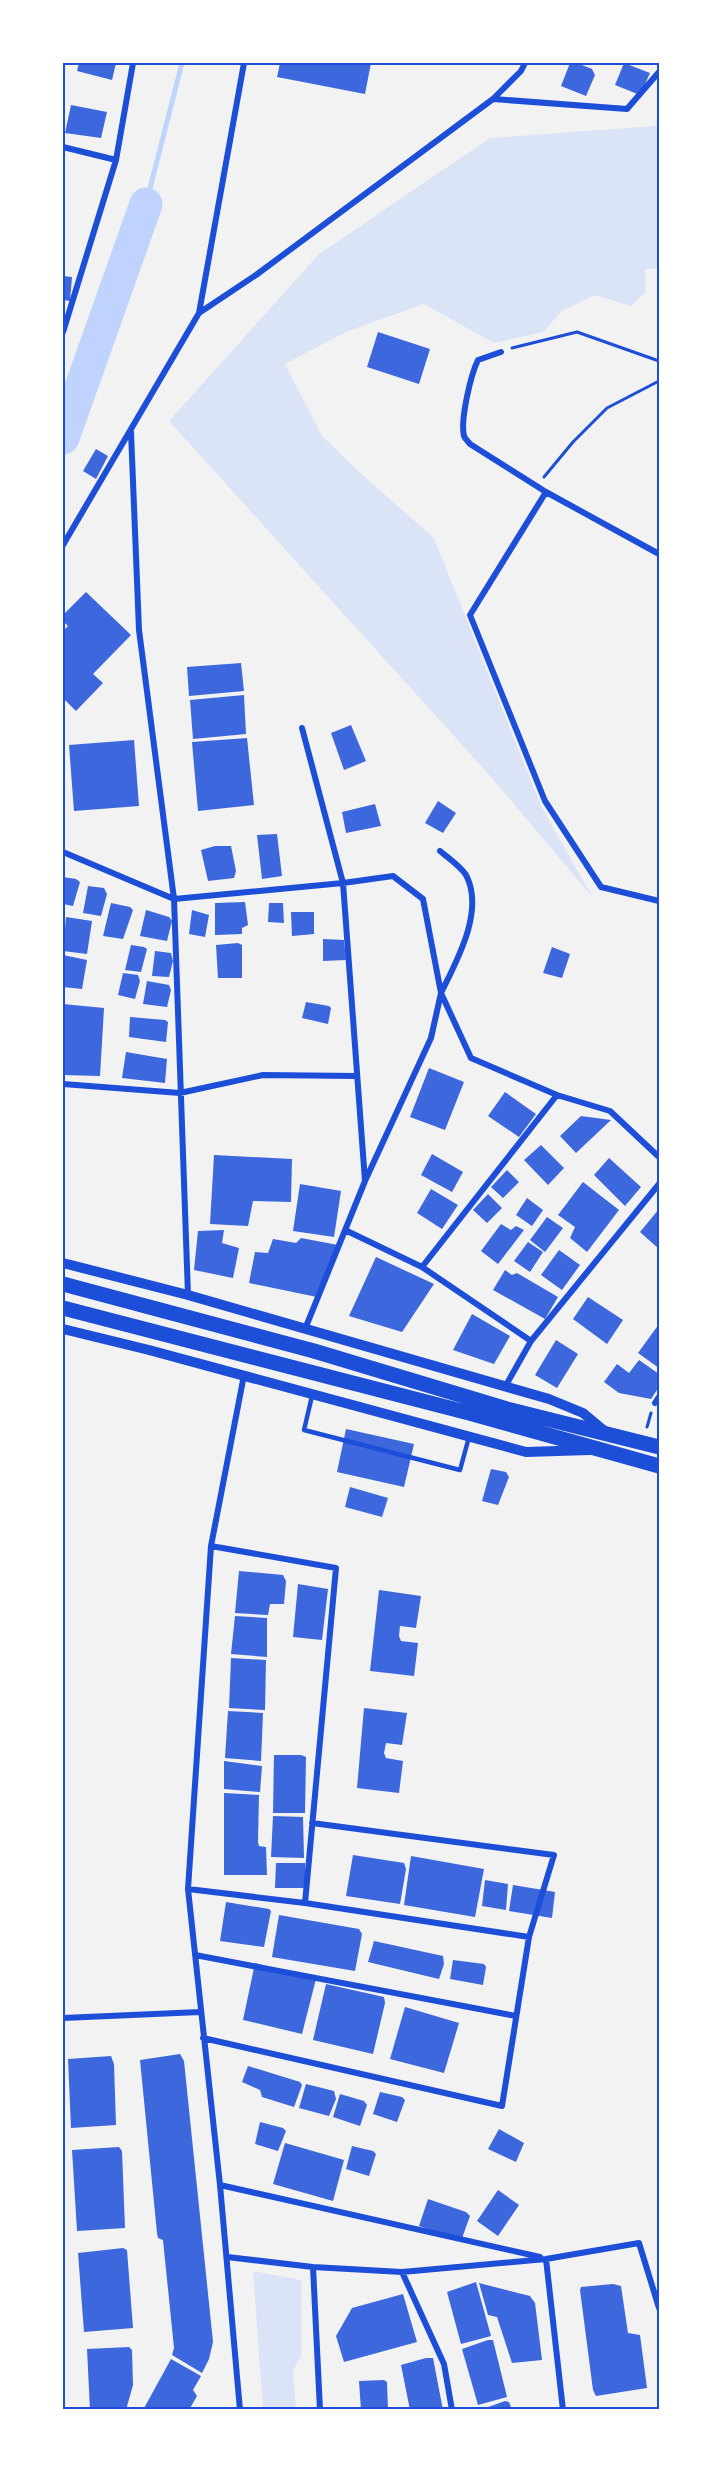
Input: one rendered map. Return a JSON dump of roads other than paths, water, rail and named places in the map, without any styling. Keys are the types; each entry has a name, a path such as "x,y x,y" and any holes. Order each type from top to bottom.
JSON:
{"main road":[{"path":"63,1284 314,1351 507,1409 659,1447"},
{"path":"63,1308 469,1413 659,1466"}],"street":[{"path":"63,330 116,160 133,63"},
{"path":"63,545 199,313 244,63"},
{"path":"199,313 256,275 493,99 521,71 525,63"},
{"path":"493,99 627,109 659,72"},
{"path":"63,147 116,160"},
{"path":"501,352 478,360 473,370 465,409 464,435 470,444 546,492 659,554"},
{"path":"131,432 139,630 174,899 188,1295"},
{"path":"546,492 470,615 545,801 601,886 659,901"},
{"path":"302,728 343,883 365,1181"},
{"path":"305,1330 365,1181 431,1038 441,993 460,955 471,921 472,893 467,875 440,851"},
{"path":"63,852 174,899 393,876 423,899 441,993 471,1058 557,1095 610,1111 659,1157"},
{"path":"63,1084 180,1094 263,1075 356,1076"},
{"path":"422,1267 557,1095"},
{"path":"505,1388 531,1341 659,1184"},
{"path":"345,1230 422,1267 531,1341"},
{"path":"63,1263 188,1295 549,1399 583,1413 610,1435"},
{"path":"63,1329 526,1452 597,1450"},
{"path":"240,2410 220,2185 188,1889 211,1546 244,1376"},
{"path":"211,1546 336,1568 305,1903"},
{"path":"204,2038 502,2106 529,1937 554,1855 312,1823"},
{"path":"188,1889 305,1903 529,1937"},
{"path":"195,1955 516,2016"},
{"path":"63,2018 200,2012"},
{"path":"220,2185 546,2259"},
{"path":"227,2257 313,2267 402,2271 546,2259 639,2243 659,2308"},
{"path":"546,2259 564,2410"},
{"path":"313,2267 320,2410"},
{"path":"402,2271 444,2364 452,2410"}],"lane":[{"path":"312,1396 304,1430 460,1470 469,1437"}],"waterway":[{"path":"146,204 182,63"},
{"path":"63,438 146,204"}]}
